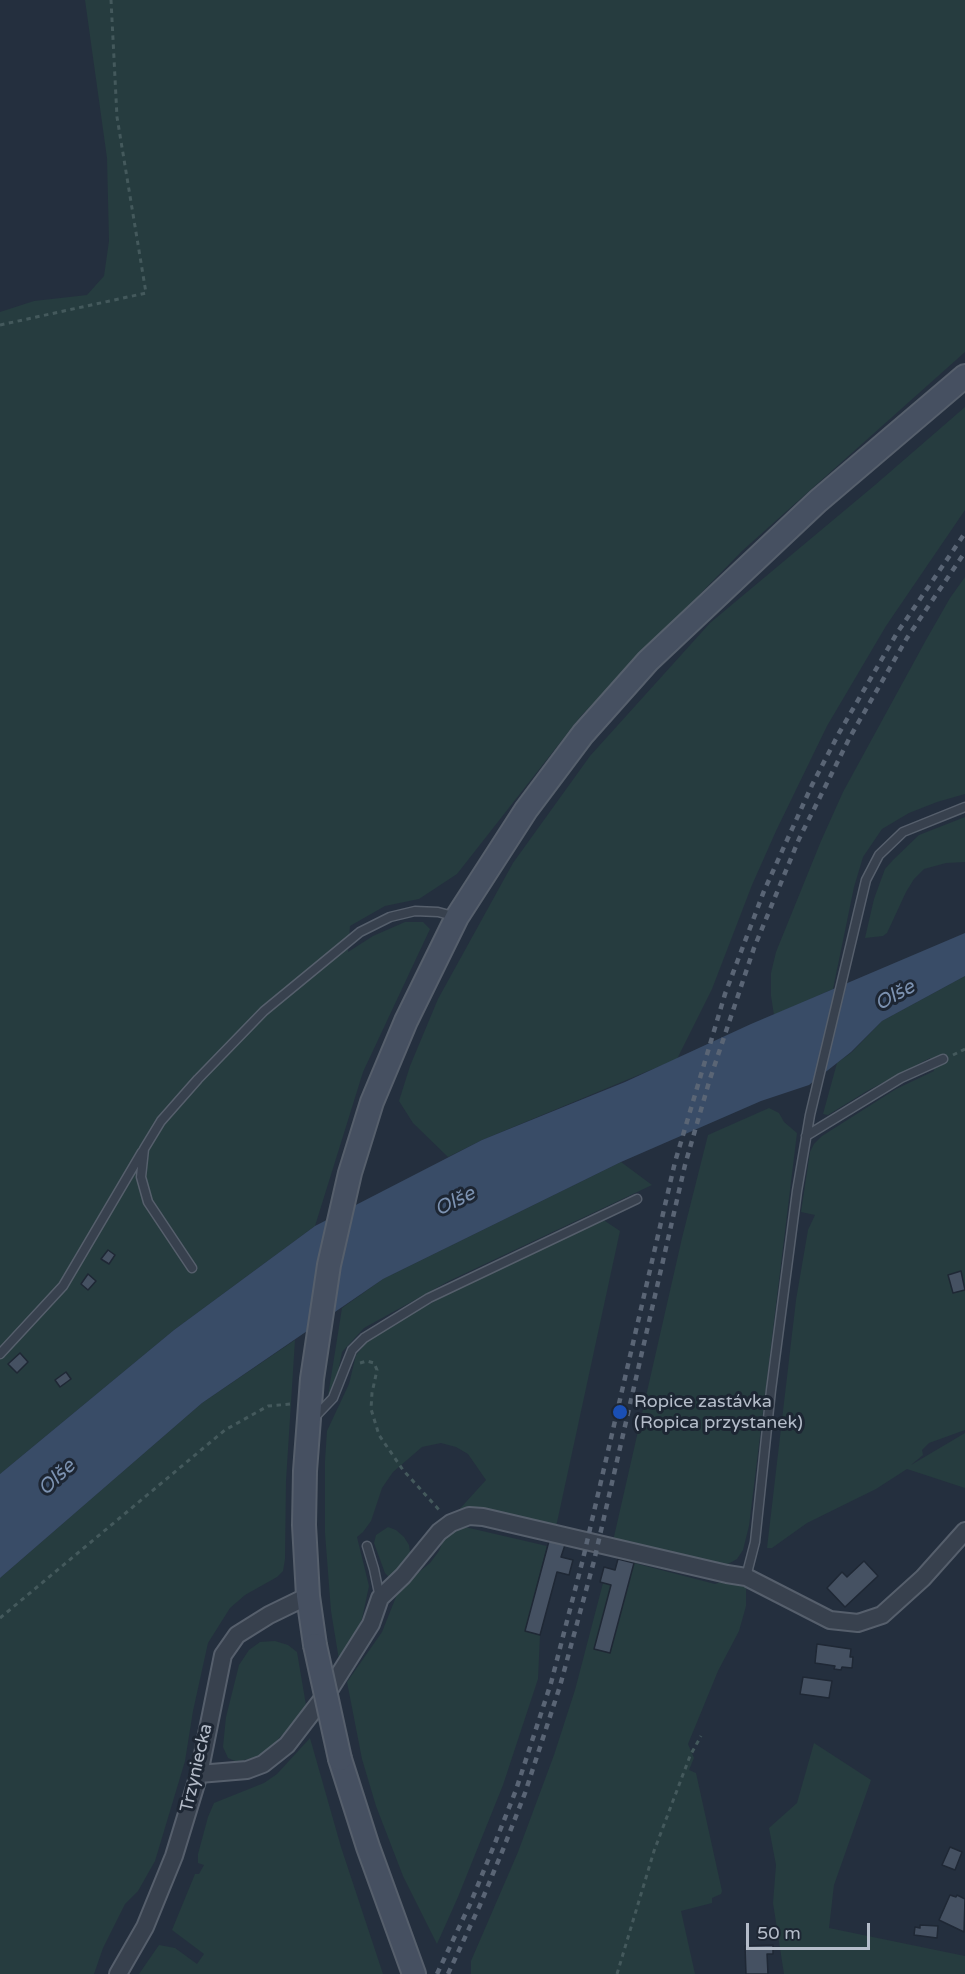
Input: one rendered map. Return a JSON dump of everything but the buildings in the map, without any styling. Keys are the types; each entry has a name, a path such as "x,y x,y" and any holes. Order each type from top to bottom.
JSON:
{"main road":[{"path":"414,1974 368,1847 340,1759 315,1645 308,1596 304,1525 305,1471 312,1379 329,1265 350,1173 372,1102 388,1059 457,917 526,810 590,727 648,661 818,501 965,376"}],"street":[{"path":"199,1774 248,1770 263,1764 287,1745 330,1689 371,1624 380,1598 403,1576 439,1532 468,1516 483,1516 727,1574 746,1576 830,1620 858,1623 882,1615 923,1578 965,1531"},
{"name":"Trzyniecka","path":"118,1974 145,1927 170,1866 199,1774 223,1655 237,1635 269,1615 308,1596"}],"lane":[{"path":"746,1576 755,1542 774,1366 806,1136 866,880 879,855 903,832 965,807"},
{"path":"0,1354 63,1286 161,1121 264,1011 360,932 390,916 415,911 438,912 457,917"},
{"path":"806,1136 901,1078 943,1059"},
{"path":"144,1149 141,1177 148,1203 192,1268"},
{"path":"310,1413 333,1398 352,1350 364,1338 394,1318 440,1293 637,1199"},
{"path":"367,1546 380,1598"}],"path":[{"path":"0,325 146,293 117,117 111,0"},
{"path":"345,1371 367,1361 374,1363 377,1370 371,1409 379,1435 420,1491 439,1511 456,1521"},
{"path":"0,1618 225,1430 268,1406 310,1413"},
{"path":"616,1974 654,1851 690,1756 700,1736"}],"green space":[{"path":"85,0 965,0 965,352 742,551 581,716 457,874 419,899 385,906 350,926 348,952 373,936 405,922 423,922 430,929 363,1072 315,1226 174,1330 0,1474 0,312 34,301 87,295 104,276 109,241 107,158"},
{"path":"965,407 965,510 886,626 827,726 776,831 752,885 712,989 677,1059 482,1140 448,1157 413,1123 399,1101 410,1066 438,999 513,863 590,756 710,623"},
{"path":"965,577 965,794 909,813 882,829 863,857 854,887 833,989 774,1015 771,973 776,952 821,841 843,792 926,640"},
{"path":"965,817 965,862 946,863 924,869 906,892 887,933 883,936 865,938 874,899 885,869 919,835"},
{"path":"965,976 965,1430 929,1443 922,1450 923,1455 911,1465 965,1433 965,1488 907,1469 876,1489 807,1523 772,1548 767,1548 796,1300 808,1230 815,1215 801,1212 810,1152 822,1136 896,1089 934,1071 930,1058 867,1091 828,1115 823,1114 837,1063 852,1052 882,1021"},
{"path":"769,1108 779,1113 784,1122 797,1133 749,1526 743,1550 737,1559 728,1564 717,1565 613,1541 682,1238 708,1135"},
{"path":"621,1162 652,1185 449,1281 364,1328 342,1352 338,1372 328,1396 342,1308 383,1279"},
{"path":"600,1221 605,1221 620,1231 556,1527 456,1513 486,1480 468,1454 456,1447 441,1443 422,1447 393,1472 382,1488 371,1521 357,1537 369,1586 362,1619 356,1634 339,1660 331,1611 325,1533 325,1461 327,1431 349,1384 356,1355 383,1329 465,1285"},
{"path":"295,1340 283,1571 277,1577 245,1595 230,1608 208,1643 185,1761 155,1861 138,1891 125,1904 103,1948 94,1974 0,1974 0,1578 202,1403"},
{"path":"388,1527 404,1537 410,1552 395,1576 389,1577 385,1573 374,1543 376,1535"},
{"path":"465,1527 547,1546 525,1631 540,1635 538,1679 503,1785 437,1944 403,1876 376,1806 362,1759 347,1682 382,1632 398,1592 430,1563 439,1551 443,1540 453,1530"},
{"path":"634,1563 715,1584 724,1581 746,1585 746,1606 739,1631 718,1671 688,1744 694,1758 689,1770 696,1773 722,1891 721,1894 712,1898 712,1903 681,1911 695,1974 471,1974 471,1961 518,1852 554,1755 575,1690 603,1583 611,1585 610,1653"},
{"path":"275,1641 288,1645 297,1652 306,1705 299,1717 266,1752 237,1762 228,1758 223,1747 226,1717 239,1665 249,1650 260,1642"},
{"path":"310,1738 341,1847 383,1974 139,1974 159,1945 175,1948 197,1964 204,1954 172,1930 195,1874 199,1874 204,1865 198,1863 198,1854 214,1803 264,1783 277,1774"},
{"path":"814,1743 871,1780 834,1885 829,1928 965,1956 965,1974 784,1974 773,1903 776,1865 769,1828 797,1803"}],"water":[{"name":"Olše","path":"965,933 965,976 882,1021 851,1052 809,1085 761,1101 621,1162 383,1279 202,1403 0,1578 0,1474 174,1330 315,1226 482,1140 625,1082 751,1024"}],"railway":[{"path":"437,1974 471,1902 516,1790 551,1683 583,1559 675,1162 725,994 764,891 812,785 839,733 897,633 965,533"},
{"path":"448,1974 504,1847 525,1793 560,1686 594,1561 685,1165 709,1082 754,948 799,839 850,737 907,638 965,552"}],"place":[{"name":"Ropice zastávka (Ropica przystanek)","path":"620,1412"}]}
